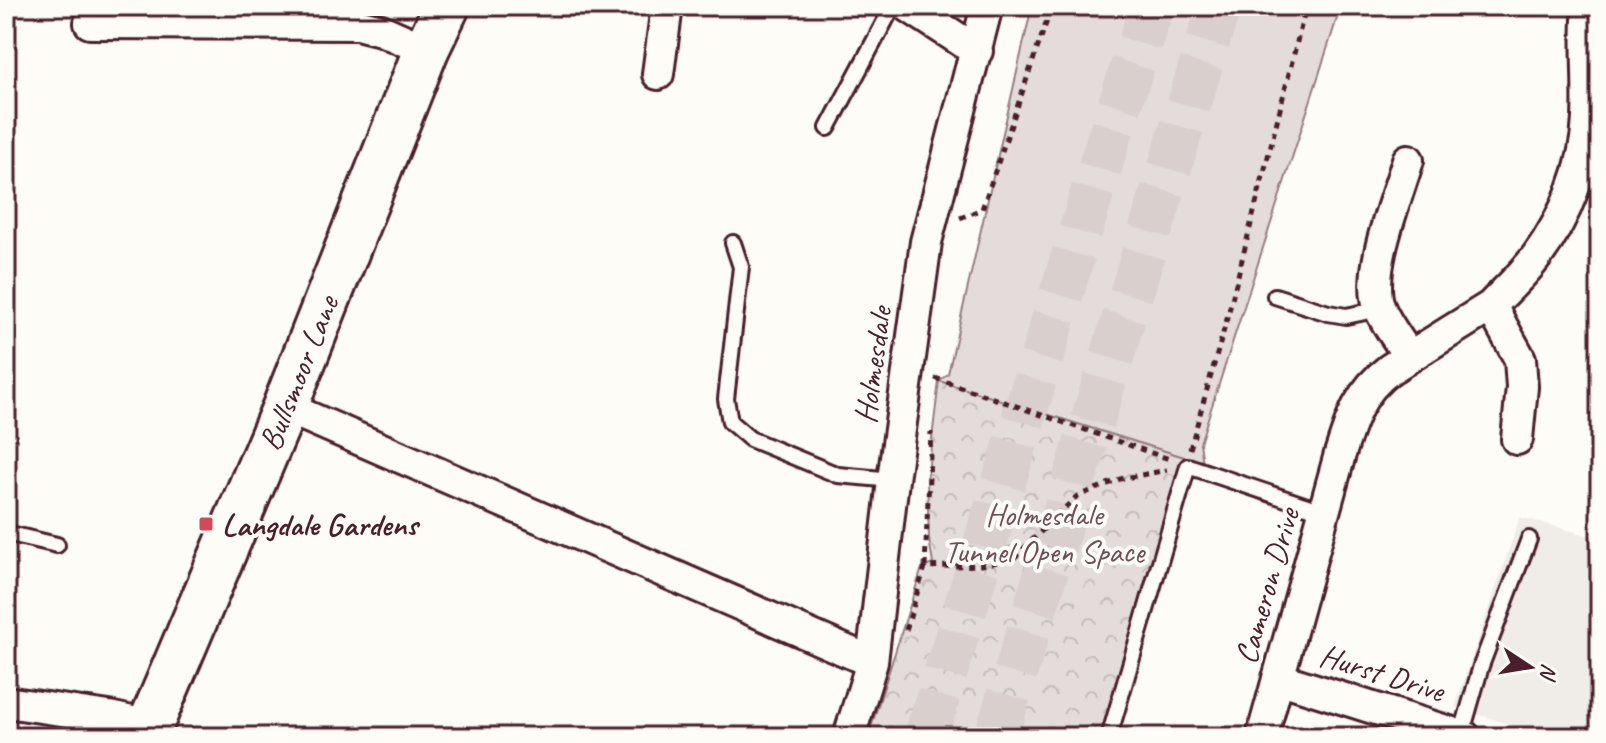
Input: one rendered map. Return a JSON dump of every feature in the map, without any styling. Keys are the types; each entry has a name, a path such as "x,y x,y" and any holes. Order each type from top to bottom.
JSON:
{"main road":[{"name":"Bullsmoor Lane","path":"146,731 285,407 426,50 447,6"}],"street":[{"path":"658,74 667,6"},
{"path":"908,6 977,51"},
{"name":"Holmesdale","path":"849,737 872,662 926,242 987,6"},
{"name":"Cameron Drive","path":"1262,737 1340,454 1349,425 1365,393 1377,379 1491,306 1536,258 1562,215 1581,160 1588,123 1593,70 1589,6"},
{"path":"90,23 357,24 381,30 426,50"},
{"path":"1408,160 1377,261 1375,290 1380,309 1409,357"},
{"path":"1491,306 1520,359 1522,387 1517,439"},
{"path":"285,407 872,662"},
{"name":"Hurst Drive","path":"1278,678 1417,730 1463,736"},
{"path":"6,702 109,717 146,731"}],"lane":[{"path":"828,128 893,6"},
{"path":"733,243 741,267 726,399 730,422 750,439 838,475 893,480"},
{"path":"1275,296 1346,316 1380,309"},
{"path":"1109,737 1188,466 1325,512"},
{"path":"6,533 57,545"},
{"path":"1463,736 1481,666 1529,539"}],"path":[{"path":"956,220 982,209 1052,6"},
{"path":"1188,466 1190,446 1227,319 1306,6"},
{"path":"909,370 1188,466"},
{"path":"904,638 925,567 931,425"},
{"path":"925,567 982,565 1013,559 1076,497 1120,479 1188,466"}],"shaded area":[{"path":"6,6 407,6 404,14"},
{"path":"1520,517 1594,537 1600,520 1600,737 1548,737 1455,707"}],"green space":[{"path":"1032,6 1341,6 1200,443 1203,463 939,381 948,374"},
{"name":"Holmesdale Tunnel Open Space","path":"939,381 1184,457 1104,737 868,737 922,568 933,564 927,480"}],"tunnel":[{"path":"926,737 1152,6"},
{"path":"996,737 1219,6"}],"place":[{"name":"Langdale Gardens","path":"206,524"}]}
